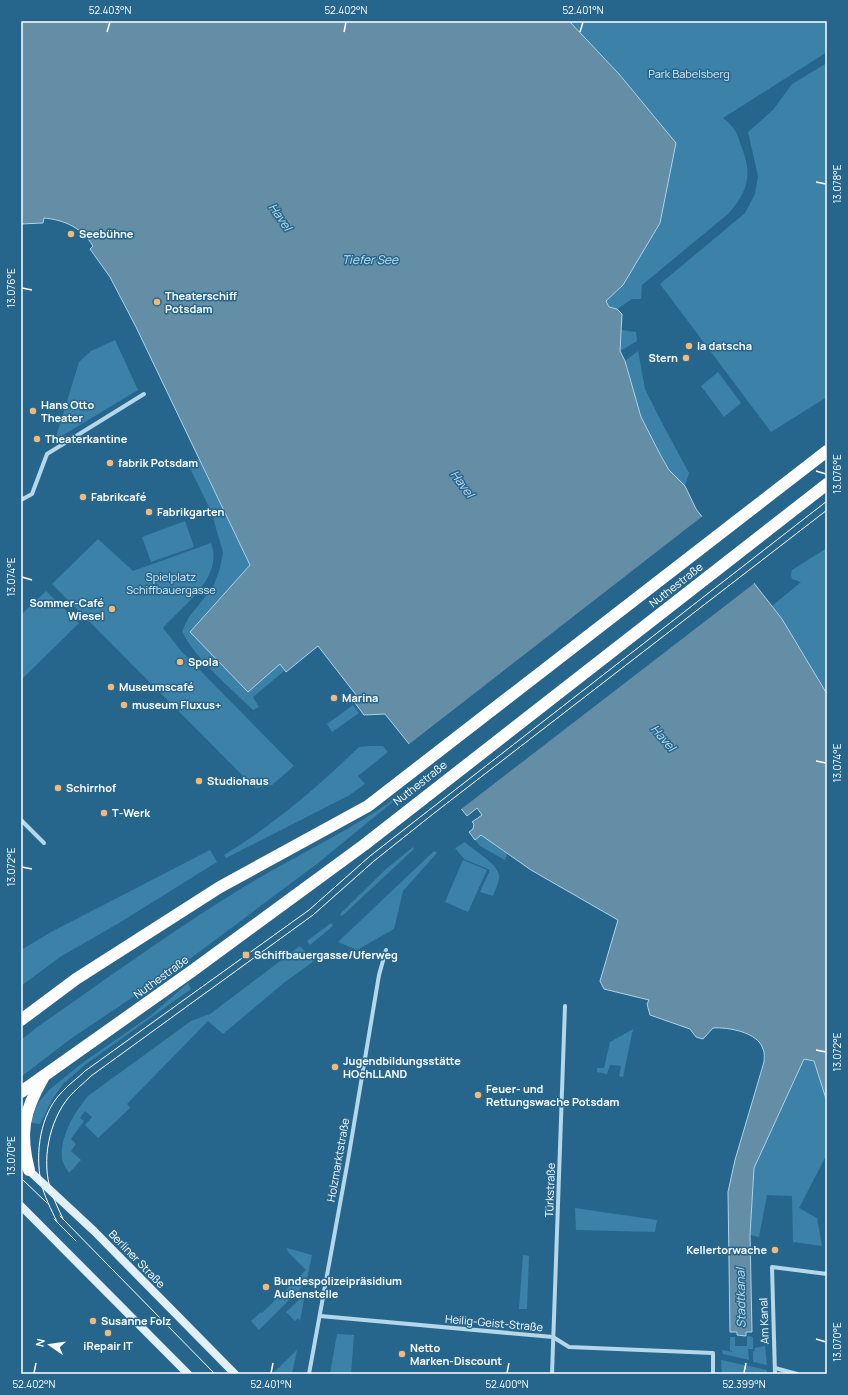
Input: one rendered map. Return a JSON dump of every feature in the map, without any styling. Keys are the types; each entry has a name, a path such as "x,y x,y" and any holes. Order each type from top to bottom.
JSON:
{"highway":[{"name":"Nuthestraße","path":"21,1020 76,979 220,887 352,816 406,778 827,451"},
{"name":"Nuthestraße","path":"21,1092 345,859 827,484"},
{"path":"25,1166 24,1126 27,1111 46,1074"}],"street":[{"path":"21,500 32,494 47,454 144,394"},
{"path":"21,820 44,843"},
{"name":"Holzmarktstraße","path":"309,1374 378,975 386,950"},
{"name":"Türkstraße","path":"552,1374 565,1006"},
{"name":"Berliner Straße","path":"25,1166 94,1231 235,1374"},
{"path":"21,1206 188,1374"},
{"name":"Am Kanal","path":"776,1374 772,1267 827,1274"},
{"name":"Heilig-Geist-Straße","path":"320,1316 554,1338 569,1347 713,1353 713,1374"},
{"path":"775,1368 797,1374"}],"green space":[{"name":"Park Babelsberg","path":"569,21 827,21 827,52 723,118 736,132 747,164 747,181 741,197 735,206 728,214 642,285 641,299 632,299 617,309 609,307 606,301 623,285 591,45"},
{"path":"827,63 827,397 771,432 660,284 745,213 755,194 758,176 748,132 773,110 792,84"},
{"path":"621,330 636,332 637,341 620,351"},
{"path":"115,340 138,390 55,440 79,362 91,351"},
{"path":"638,351 645,389 689,473 685,486 669,470 641,417 625,361"},
{"path":"718,372 741,403 724,417 701,386"},
{"path":"199,459 250,565 280,664 284,671 253,697 259,707 253,710 224,683 195,652 182,631 189,617 213,587 220,568 223,552 211,511 188,464"},
{"path":"185,521 194,547 151,562 142,537"},
{"name":"Spielplatz Schiffbauergasse","path":"98,539 133,571 211,543 213,556 212,568 207,579 199,590 163,628 182,652 294,766 272,785 255,788 52,584"},
{"path":"827,548 827,694 782,619 772,606 801,582 792,579 792,570"},
{"path":"46,591 79,623 21,680 21,615"},
{"path":"353,705 359,713 332,732 327,724"},
{"path":"383,746 388,752 358,776 365,784 348,796 226,858 224,855 278,818 327,777 359,747"},
{"path":"411,787 318,863 191,958 69,1040 21,1077 21,1040 36,1028 202,914 249,884 343,831 389,803"},
{"path":"481,835 507,854 505,860 480,846 475,840"},
{"path":"465,842 490,862 497,871 499,880 493,896 480,892 490,870 464,859 455,848"},
{"path":"413,847 414,849 342,916 340,914 386,869"},
{"path":"210,850 217,862 119,923 60,957 21,986 21,950 53,931"},
{"path":"434,851 437,853 403,891 394,929 357,950 338,942"},
{"path":"463,860 487,870 468,912 445,902"},
{"path":"331,923 333,926 310,945 307,941"},
{"path":"300,946 314,961 285,982 223,1034 208,1021 127,1104 130,1108 98,1138 85,1125 92,1117 85,1111 80,1118 84,1121 71,1139 76,1144 71,1151 81,1160 69,1173 62,1159 63,1142 73,1117 88,1096 191,1021 210,1014"},
{"path":"188,983 191,989 86,1064 64,1083 53,1098 40,1124 30,1123 38,1103 49,1090 81,1064 150,1016"},
{"path":"633,1029 623,1077 619,1076 621,1066 610,1065 607,1074 597,1072 597,1068 604,1068 610,1042"},
{"path":"804,1059 814,1061 827,1102 827,1158 825,1158 799,1208 817,1218 822,1246 793,1242 792,1196 767,1195 759,1237 750,1235 754,1168"},
{"path":"575,1208 657,1220 655,1232 576,1230"},
{"path":"287,1248 312,1255 306,1283 259,1330 251,1321 261,1312 262,1313 306,1270 288,1252"},
{"path":"523,1255 529,1256 527,1309 519,1309"},
{"path":"305,1294 300,1321 298,1318 295,1321 286,1312"},
{"path":"337,1334 354,1335 351,1374 330,1374"},
{"path":"747,1336 753,1337 753,1349 748,1349 749,1360 723,1354 722,1350 733,1352 730,1350 730,1337 735,1337 735,1346 747,1346"},
{"path":"765,1346 767,1365 753,1362 753,1351 755,1351 754,1348"},
{"path":"297,1350 292,1374 272,1374"},
{"path":"721,1360 767,1370 767,1374 722,1374"}],"water":[{"name":"Tiefer See","path":"21,21 569,21 619,74 676,143 660,223 623,285 606,301 609,307 617,309 622,314 620,351 625,361 641,417 661,456 669,470 685,486 696,509 782,619 827,694 827,1102 814,1061 804,1059 754,1168 750,1235 752,1332 746,1332 746,1336 737,1335 737,1332 730,1332 728,1192 735,1160 764,1062 764,1052 760,1043 749,1035 726,1028 713,1028 703,1039 696,1037 690,1029 650,1015 647,1004 649,1000 604,989 600,981 618,920 531,870 481,835 475,840 469,832 473,829 474,824 472,822 482,815 477,808 467,816 385,714 364,715 355,703 360,700 318,646 286,672 280,664 248,692 190,632 250,565 136,327 110,277 90,249 93,246 89,240 84,234 72,226 52,219 44,218 43,223 21,224"}],"pier":[{"path":"704,515 756,582 460,810 408,745"}],"tram line":[{"path":"57,1222 42,1187 39,1171 39,1147 44,1122 49,1111 55,1101 68,1086 85,1071 309,910 370,856 827,501"},
{"path":"63,1219 52,1194 48,1179 47,1154 49,1142 56,1118 62,1107 69,1097 91,1076 313,915 374,861 433,814 827,510"},
{"path":"21,1178 47,1203"},
{"path":"60,1216 215,1374"},
{"path":"54,1219 76,1241"}],"place":[{"name":"Seebühne","path":"71,234"},
{"name":"Theaterschiff Potsdam","path":"157,302"},
{"name":"la datscha","path":"689,346"},
{"name":"Stern","path":"686,358"},
{"name":"Hans Otto Theater","path":"33,411"},
{"name":"Theaterkantine","path":"37,439"},
{"name":"fabrik Potsdam","path":"110,463"},
{"name":"Fabrikcafé","path":"83,497"},
{"name":"Fabrikgarten","path":"149,512"},
{"name":"Sommer-Café Wiesel","path":"112,609"},
{"name":"Spola","path":"180,662"},
{"name":"Museumscafé","path":"111,687"},
{"name":"Marina","path":"334,698"},
{"name":"museum Fluxus+","path":"124,705"},
{"name":"Studiohaus","path":"199,781"},
{"name":"Schirrhof","path":"58,788"},
{"name":"T-Werk","path":"104,813"},
{"name":"Schiffbauergasse/Uferweg","path":"246,955"},
{"name":"Jugendbildungsstätte HOchLLAND","path":"335,1067"},
{"name":"Feuer- und Rettungswache Potsdam","path":"478,1095"},
{"name":"Kellertorwache","path":"775,1250"},
{"name":"Bundespolizeipräsidium Außenstelle","path":"266,1287"},
{"name":"Susanne Folz","path":"93,1321"},
{"name":"iRepair IT","path":"108,1333"},
{"name":"Netto Marken-Discount","path":"402,1354"}],"water label":[{"name":"Havel","path":"280,217"},
{"name":"Havel","path":"462,484"},
{"name":"Havel","path":"663,738"},
{"name":"Stadtkanal","path":"741,1298"}]}
